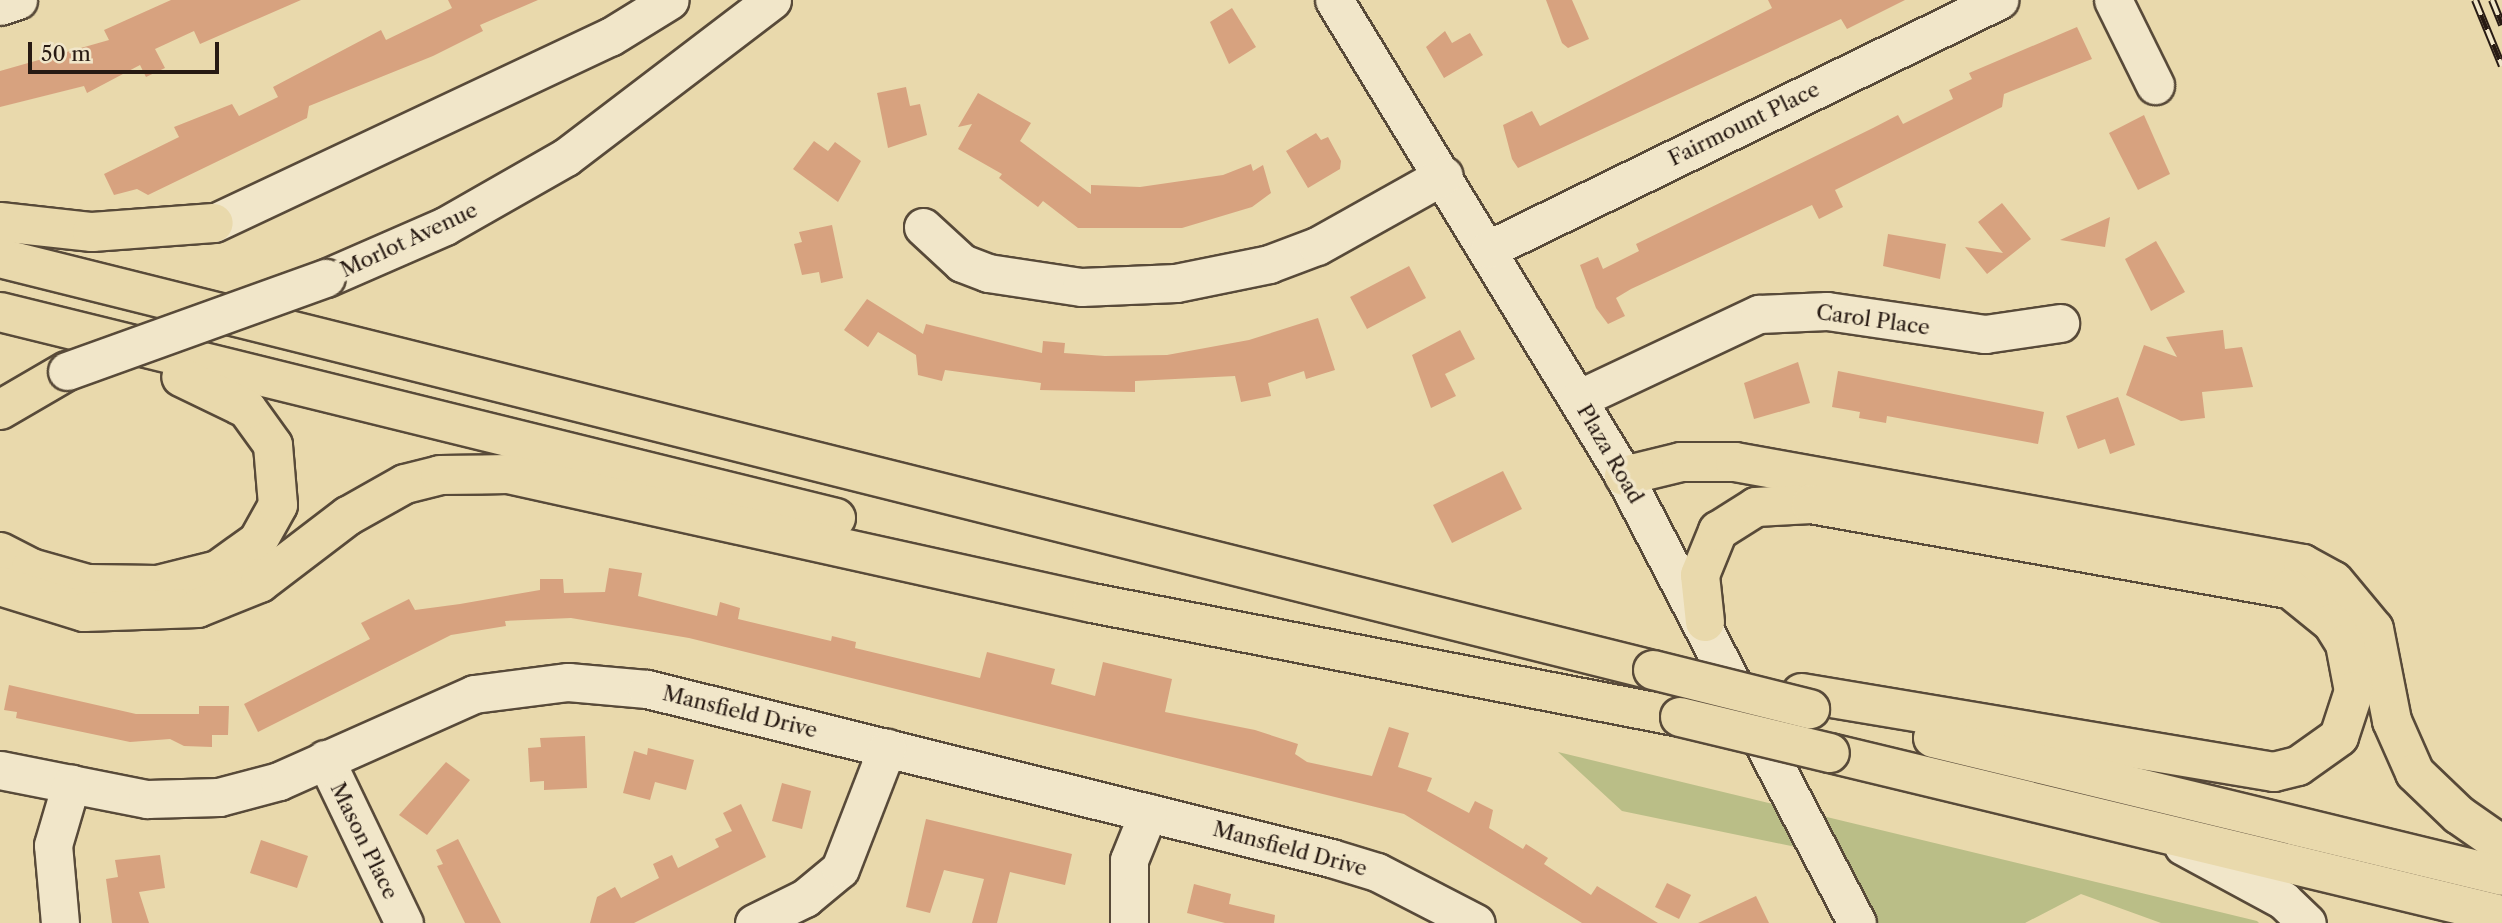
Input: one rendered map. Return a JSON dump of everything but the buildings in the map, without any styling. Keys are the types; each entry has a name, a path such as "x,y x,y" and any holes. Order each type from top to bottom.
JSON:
{"highway":[{"path":"0,222 92,232 214,223"},
{"path":"0,258 1653,670 1806,701 2502,876"},
{"path":"0,314 229,395 262,425 281,485 271,525 258,541 218,570 190,579 88,584 31,568 0,552"},
{"path":"0,314 2502,915"},
{"path":"0,410 67,372"},
{"path":"1624,476 1681,462 1735,462 2303,564 2334,581 2374,629 2392,721 2415,773 2502,845"},
{"path":"0,586 84,612 198,608 260,583 348,516 405,484 440,475 508,474 1092,603 1680,717"},
{"path":"1705,622 1700,575 1718,531 1756,507 1823,506 2290,589 2332,623 2348,656 2354,691 2339,737 2298,766 2274,772 1806,701"}],"street":[{"path":"0,6 18,0"},
{"path":"214,223 629,12 670,0"},
{"name":"Morlot Avenue","path":"0,390 67,372 326,278 445,226 566,157 772,0"},
{"name":"Plaza Road","path":"1335,0 1489,249 1624,476 1705,622 1857,923"},
{"name":"Fairmount Place","path":"1489,249 2000,0"},
{"path":"2113,0 2155,85"},
{"path":"923,227 941,248 988,273 1081,287 1176,283 1258,267 1317,246 1444,175"},
{"name":"Carol Place","path":"1578,399 1759,314 1827,311 1985,334 2060,323"},
{"name":"Mansfield Drive","path":"0,771 147,799 219,797 279,781 474,694 568,682 647,689 1377,872 1476,923"},
{"path":"760,922 805,898 840,869 887,748"},
{"name":"Mason Place","path":"324,759 404,923"},
{"path":"60,923 53,845 71,784"},
{"path":"1129,923 1129,860 1148,813"},
{"path":"2151,830 2264,888 2307,923"}],"green space":[{"path":"1558,752 2259,923 2161,923 2081,894 2025,923 1857,923 1820,852 1622,811"}],"railway":[{"path":"2475,0 2502,66"},
{"path":"2492,0 2502,25"}]}
